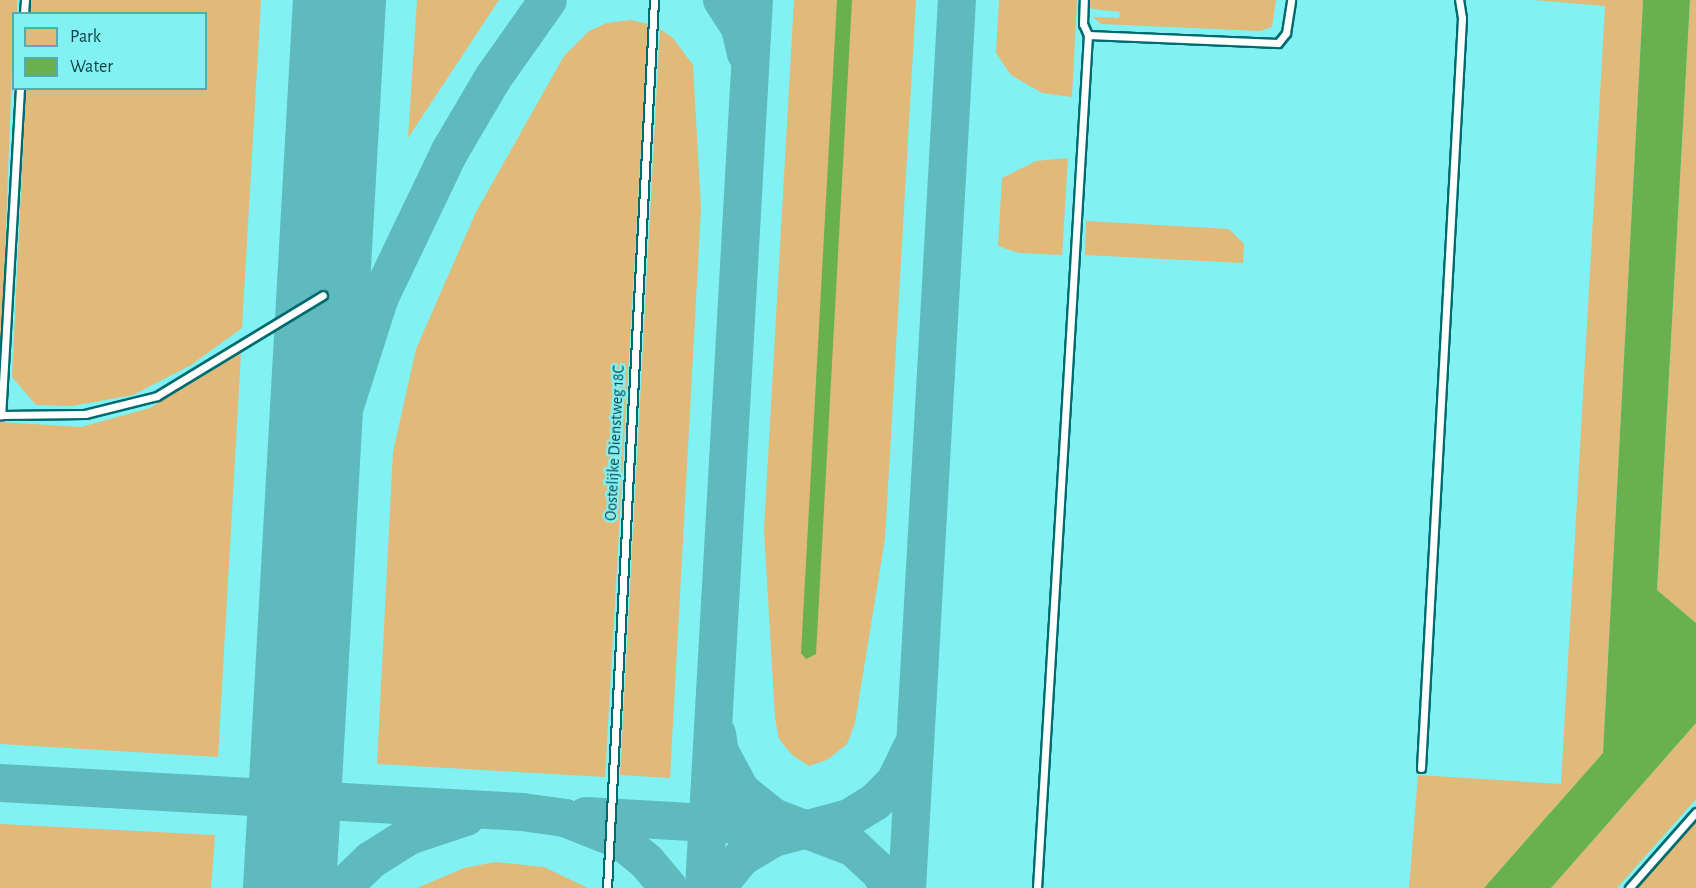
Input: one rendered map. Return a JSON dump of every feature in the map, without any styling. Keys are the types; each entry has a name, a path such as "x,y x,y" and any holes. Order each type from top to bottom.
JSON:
{"lane":[{"name":"Oostelijke Dienstweg 18C","path":"606,888 654,0"},
{"path":"1038,888 1088,35 1083,24 1084,0"},
{"path":"1088,35 1278,43 1286,33 1290,0"},
{"path":"1421,768 1462,18 1459,0"},
{"path":"20,90 1,415 85,414 157,396 181,385 322,294"},
{"path":"1629,888 1696,812"}],"green space":[{"path":"0,0 17,0 17,12 12,12 0,386"},
{"path":"31,0 261,0 242,328 191,365 133,395 72,406 36,405 12,377 26,90 207,90 207,12 30,12"},
{"path":"417,0 499,0 408,138"},
{"path":"794,0 916,0 885,539 855,723 847,744 827,760 809,766 792,755 779,739 775,718 764,529"},
{"path":"999,0 1077,0 1072,97 1042,93 1011,75 996,53"},
{"path":"1089,0 1276,0 1272,27 1260,31 1101,24 1093,17 1119,18 1120,12 1093,9 1089,7"},
{"path":"1533,0 1643,0 1603,753 1484,888 1409,888 1418,775 1561,784 1605,6"},
{"path":"1690,0 1696,0 1696,623 1657,590"},
{"path":"631,20 648,24 605,777 377,764 393,452 416,349 476,212 564,56 589,31 607,23"},
{"path":"660,29 673,38 693,65 701,209 670,778 620,775"},
{"path":"1068,158 1062,255 1019,253 998,246 1002,178 1036,161"},
{"path":"1086,221 1229,229 1244,244 1243,263 1085,255"},
{"path":"241,353 218,757 0,744 0,422 81,427 150,408"},
{"path":"1696,723 1696,799 1617,888 1551,888"},
{"path":"1696,821 1696,888 1637,888"},
{"path":"0,824 215,835 211,888 0,888"},
{"path":"495,862 544,867 588,888 417,888 464,868"}],"water":[{"path":"837,0 852,0 816,654 806,659 801,653"},
{"path":"1643,0 1690,0 1657,590 1696,623 1696,723 1551,888 1484,888 1603,753"}],"taxiway":[{"path":"339,11 340,0"},
{"path":"303,643 323,497 340,422 380,297 450,151 493,78 548,0"},
{"path":"722,0 740,28 746,53"},
{"path":"704,888 754,0"},
{"path":"907,888 957,0"},
{"path":"717,734 720,752 741,791 773,817 854,848 879,871 890,888"},
{"path":"716,888 742,857 774,838 849,818 875,802 895,782 912,747"},
{"path":"0,783 522,812 565,818 620,840 647,862 669,888"},
{"path":"586,816 809,829"},
{"path":"342,888 371,860 409,836 466,817"}],"runway":[{"path":"289,888 339,0"}]}
